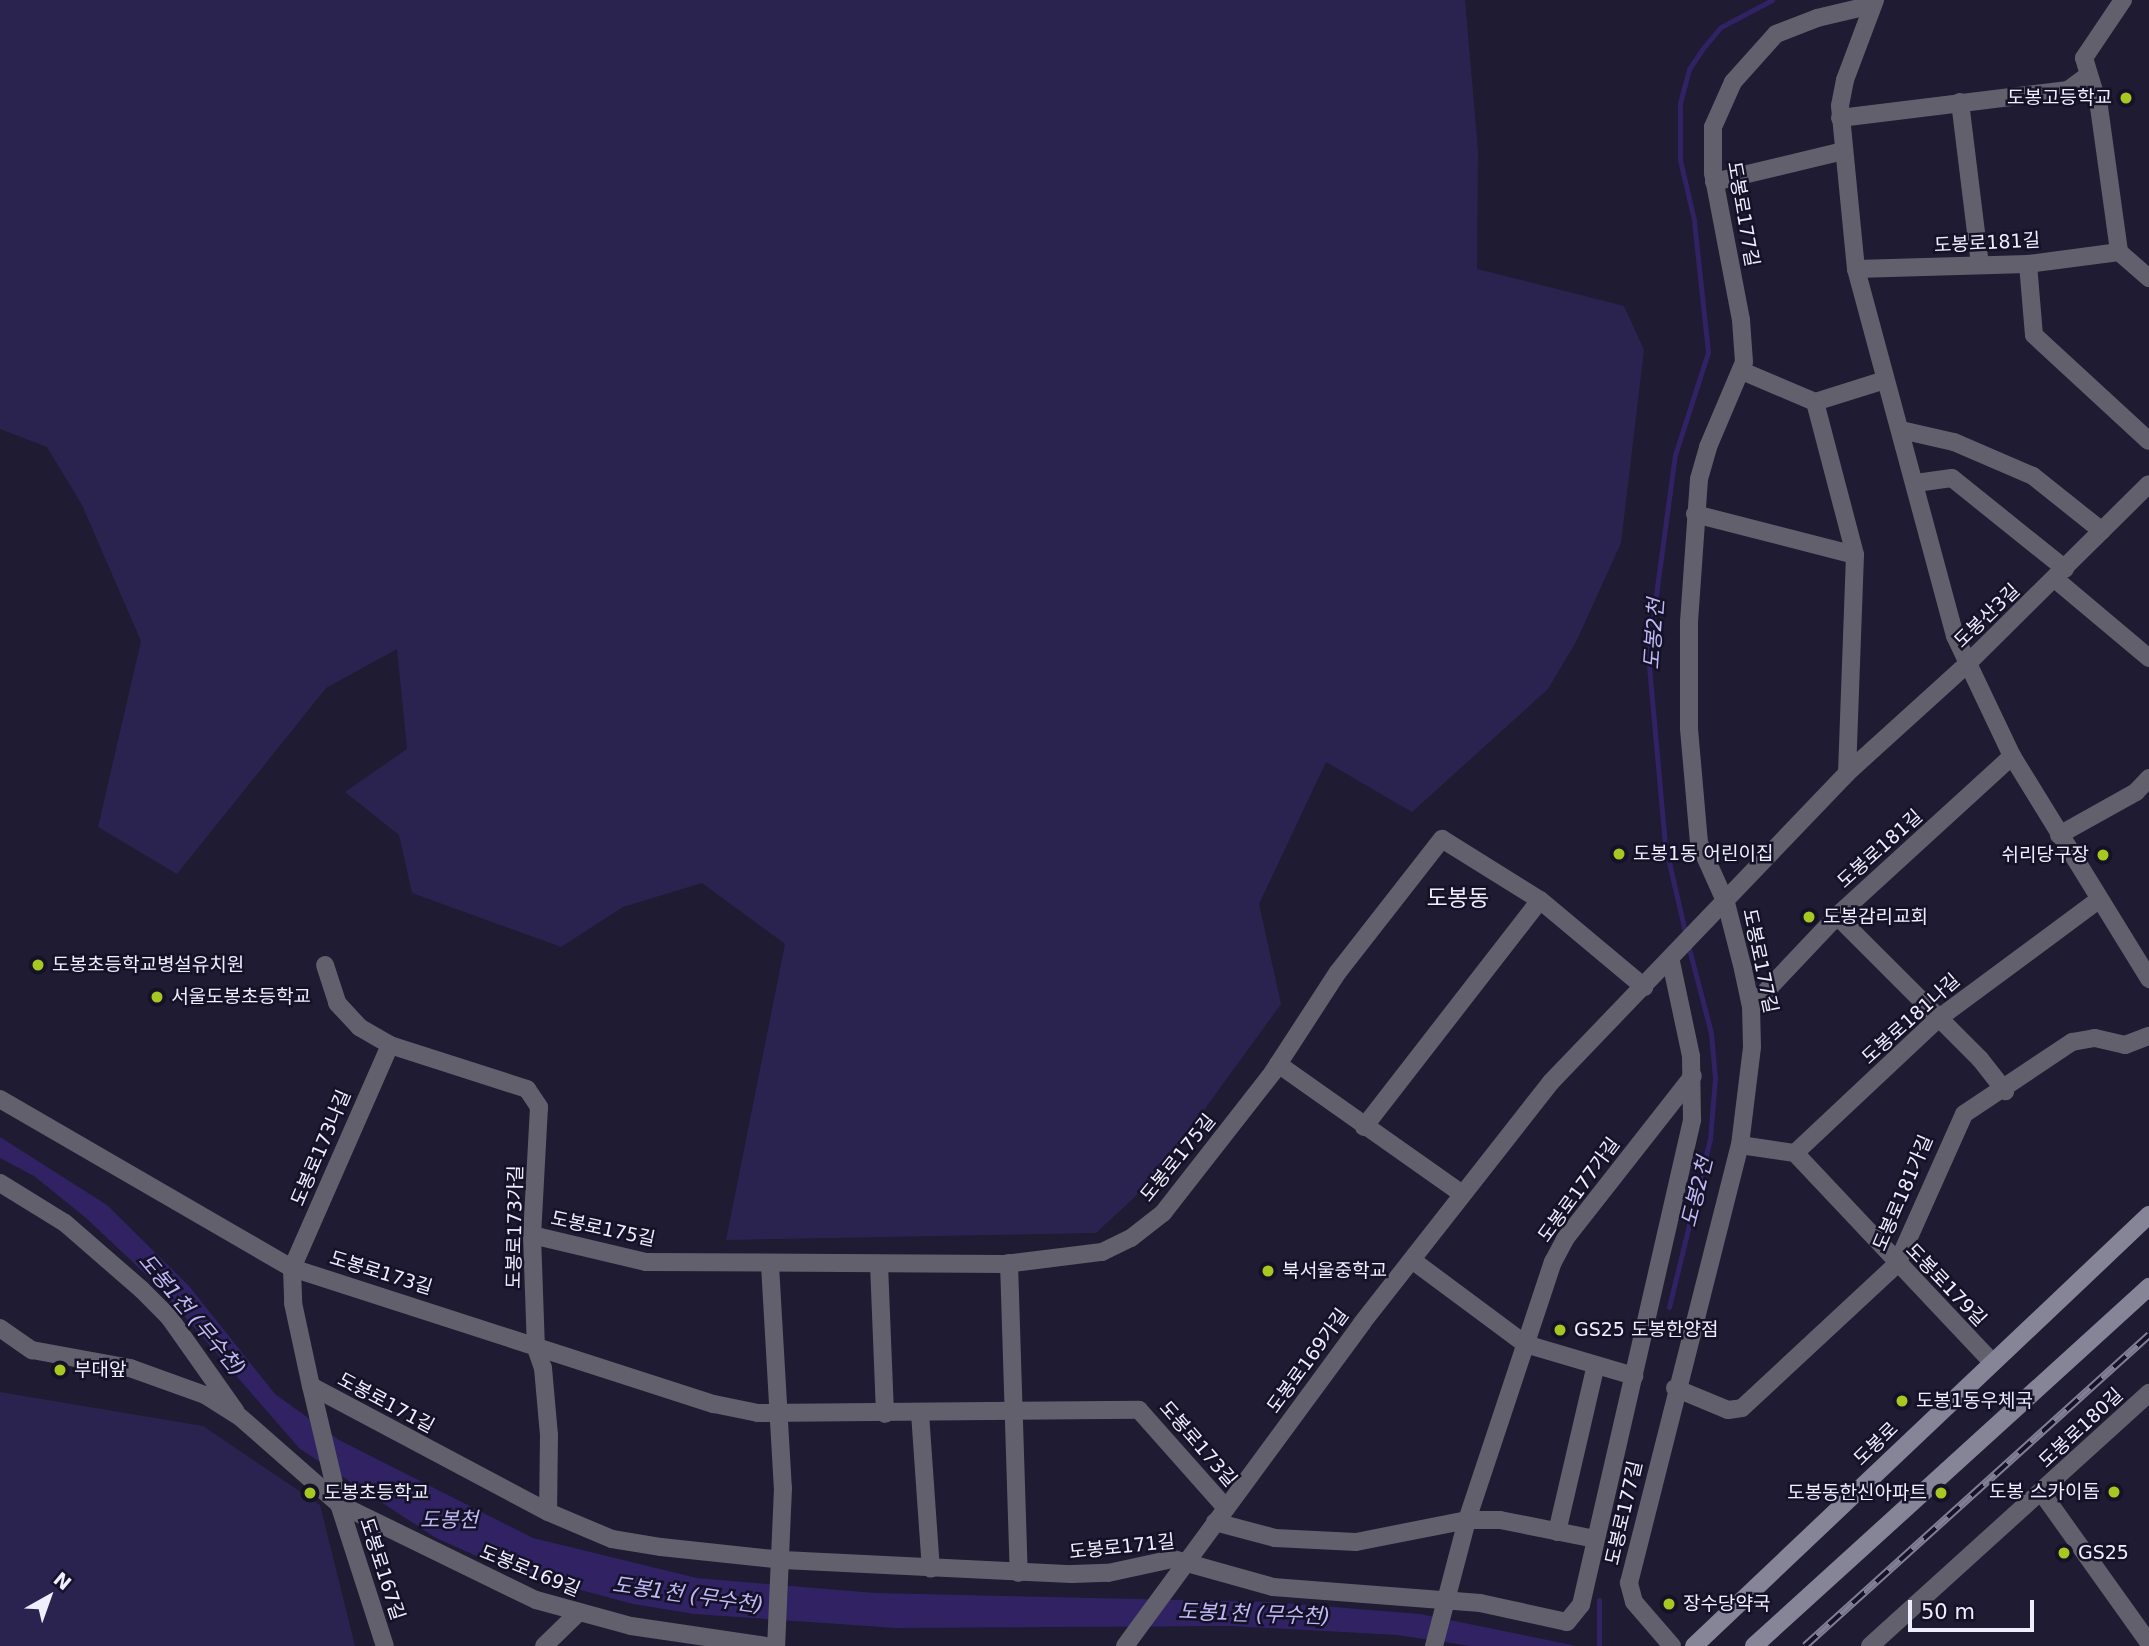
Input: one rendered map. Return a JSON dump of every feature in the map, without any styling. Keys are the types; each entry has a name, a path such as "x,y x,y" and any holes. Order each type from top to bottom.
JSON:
{"main road":[{"name":"도봉로","path":"1694,1646 2149,1216"},
{"path":"1754,1646 2149,1287"}],"street":[{"path":"2123,0 2084,58 2087,76 2099,107 2119,252 2149,278"},
{"path":"1874,3 1845,80 1840,117 1856,269 1885,380 1966,665 2012,757 2097,901 2149,979"},
{"name":"도봉로177길","path":"1672,1646 1634,1602 1629,1583 1675,1388 1740,1145 1752,1047 1751,1007 1722,907 1699,843 1693,794 1688,677 1695,514 1708,446 1742,371 1741,320 1714,182 1715,117 1726,93 1757,52 1784,30 1874,3"},
{"path":"1840,117 2068,90 2087,76"},
{"path":"1960,102 1980,265"},
{"path":"1714,182 1843,151"},
{"name":"도봉로181길","path":"1856,269 2028,264 2119,252"},
{"path":"2028,264 2034,335 2149,441"},
{"path":"1742,371 1815,402 1885,380"},
{"path":"1815,402 1854,555 1847,773"},
{"path":"1901,430 1954,442 2032,476 2102,531"},
{"path":"1916,484 1952,478 2149,658"},
{"name":"도봉산3길","path":"1673,960 1847,773 1966,665 2149,484"},
{"path":"1695,514 1854,555"},
{"name":"도봉로181길","path":"1751,1007 1837,916 2012,757"},
{"path":"2059,835 2136,792 2149,778"},
{"name":"도봉로175길","path":"532,1236 646,1262 769,1265 1009,1263 1102,1252 1130,1238 1163,1213 1278,1065 1338,972 1441,839 1540,901 1644,987"},
{"path":"1364,1127 1540,901"},
{"name":"도봉로181나길","path":"1795,1153 1938,1018 2097,901"},
{"path":"1837,916 1938,1018 2005,1091"},
{"name":"도봉로177길","path":"1444,1603 1480,1603 1567,1622 1581,1605 1692,1121 1693,1076 1673,960"},
{"name":"도봉로169가길","path":"1125,1646 1461,1193 1551,1082 1673,960"},
{"path":"325,965 337,1003 345,1013 390,1045"},
{"name":"도봉로181가길","path":"1675,1388 1728,1410 1742,1408 1896,1264 1955,1126 1964,1114 2005,1091 2072,1042 2095,1038 2125,1045 2149,1036"},
{"name":"도봉로173가길","path":"390,1045 527,1089 539,1107 532,1236 536,1348"},
{"name":"도봉로173나길","path":"292,1268 390,1045"},
{"path":"1278,1065 1461,1193"},
{"name":"도봉로177가길","path":"1434,1646 1467,1520 1525,1344 1566,1239 1693,1076"},
{"name":"도봉로173길","path":"0,1099 292,1268 714,1404 780,1416 1139,1410 1221,1515"},
{"path":"1740,1145 1795,1153"},
{"name":"도봉로179길","path":"1795,1153 1896,1264 1992,1362"},
{"name":"도봉로169길","path":"0,1183 65,1223 141,1289 169,1317 240,1417"},
{"path":"1412,1260 1525,1344 1634,1376"},
{"path":"1009,1263 1018,1573"},
{"path":"879,1264 885,1414"},
{"path":"769,1265 780,1416 783,1564 773,1643"},
{"name":"도봉로171길","path":"292,1268 293,1303 312,1395 548,1512 633,1543 783,1564 1098,1574 1164,1560 1184,1567"},
{"name":"도봉로169길","path":"0,1328 32,1350 102,1361 164,1379 205,1395 240,1417 337,1500 487,1579 578,1613 674,1635 773,1643"},
{"path":"536,1348 543,1368 549,1435 548,1512"},
{"path":"1557,1532 1596,1365"},
{"name":"도봉로180길","path":"1870,1646 2042,1493 2149,1393"},
{"name":"도봉로167길","path":"312,1395 337,1500 385,1646"},
{"path":"920,1413 931,1569"},
{"name":"도봉로180길","path":"2042,1493 2149,1643"},
{"path":"1221,1515 1275,1538 1356,1542 1467,1520 1500,1520 1595,1539"},
{"path":"1184,1567 1273,1587 1444,1603"},
{"path":"544,1646 578,1613"}],"shaded area":[{"path":"0,0 1465,0 1478,150 1477,269 1624,306 1644,350 1621,543 1576,642 1548,689 1412,812 1326,762 1259,904 1281,1004 1153,1180 1096,1233 726,1240 785,944 702,883 623,907 561,947 412,893 399,835 345,792 407,749 397,649 326,688 177,874 98,827 141,641 82,505 47,447 0,429"},
{"path":"0,1392 203,1426 320,1505 355,1646 0,1646"}],"water":[{"name":"도봉천","path":"0,1137 107,1205 189,1286 275,1394 339,1440 533,1538 697,1578 875,1593 1272,1602 1420,1614 1577,1646 1471,1646 1397,1635 1231,1626 896,1628 694,1614 633,1604 513,1572 436,1538 300,1449 159,1287 86,1218 34,1176 0,1158"}],"waterway":[{"name":"도봉2천","path":"1686,936 1665,845 1648,654 1675,455 1708,352 1694,220 1680,160 1680,103 1689,69 1721,27 1772,0"},
{"name":"도봉2천","path":"1669,1307 1710,1139 1715,1078 1711,1033 1688,945"},
{"name":"도봉2천","path":"1599,1600 1599,1646"}],"railway":[{"path":"1805,1646 2149,1335"}],"place":[{"name":"도봉고등학교","path":"2126,98"},
{"name":"도봉1동 어린이집","path":"1619,854"},
{"name":"쉬리당구장","path":"2103,855"},
{"name":"도봉감리교회","path":"1809,917"},
{"name":"도봉초등학교병설유치원","path":"38,965"},
{"name":"서울도봉초등학교","path":"157,997"},
{"name":"북서울중학교","path":"1268,1271"},
{"name":"GS25 도봉한양점","path":"1560,1330"},
{"name":"부대앞","path":"60,1370"},
{"name":"도봉1동우체국","path":"1902,1401"},
{"name":"도봉 스카이돔","path":"2114,1492"},
{"name":"도봉초등학교","path":"310,1493"},
{"name":"도봉동한신아파트","path":"1941,1493"},
{"name":"GS25","path":"2064,1553"},
{"name":"장수당약국","path":"1669,1604"}],"district":[{"name":"도봉동","path":"1458,898"}],"water label":[{"name":"도봉1천 (무수천)","path":"192,1315"},
{"name":"도봉1천 (무수천)","path":"688,1595"},
{"name":"도봉1천 (무수천)","path":"1254,1614"}]}
